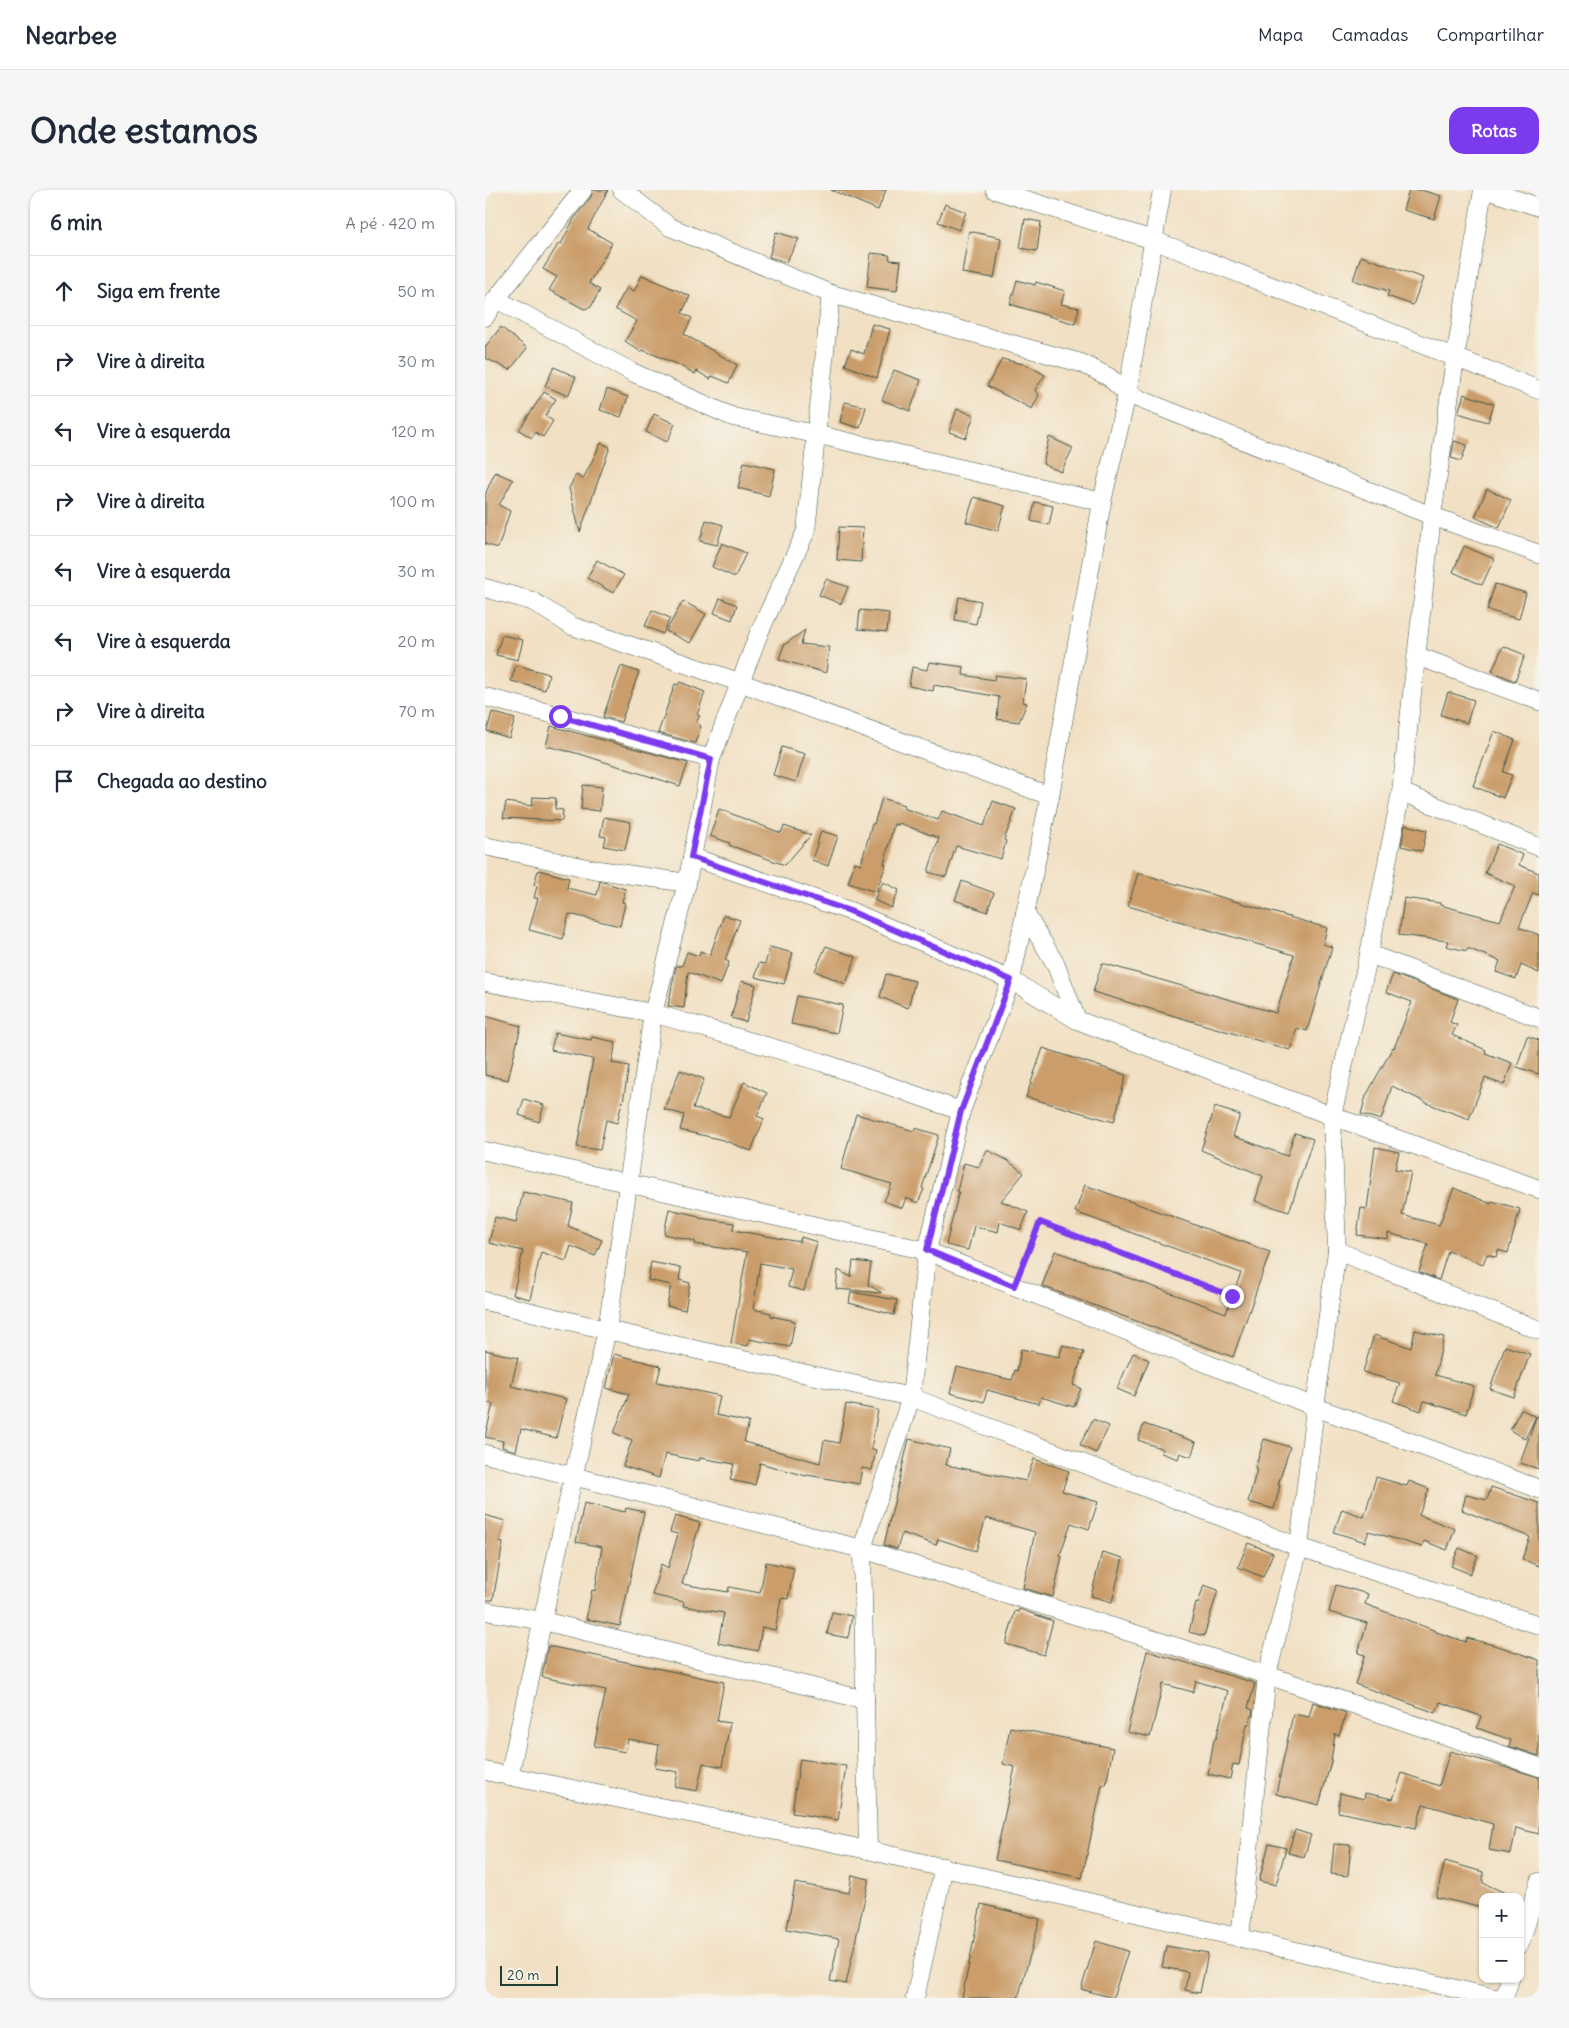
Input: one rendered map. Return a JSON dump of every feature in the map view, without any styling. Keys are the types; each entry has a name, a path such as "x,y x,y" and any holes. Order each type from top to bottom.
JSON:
{"street":[{"path":"485,317 583,190"},
{"path":"622,190 670,227 831,294 1081,363 1109,378 1127,394 1432,516 1539,554"},
{"path":"995,190 1153,240 1455,359 1539,390"},
{"path":"868,1850 862,1549 911,1397 927,1250 961,1111 1011,980 1050,796 1102,502 1127,394 1162,190"},
{"path":"1240,1938 1267,1675 1299,1547 1315,1407 1337,1250 1333,1116 1369,954 1401,792 1432,516 1455,359 1485,190 1539,207"},
{"path":"509,1777 573,1478 607,1330 653,1013 687,884 711,759 759,633 806,531 831,294"},
{"path":"497,299 632,372 733,417 815,434 1102,502"},
{"path":"485,588 532,601 572,626 739,682 1050,796"},
{"path":"1417,656 1539,701"},
{"path":"485,696 711,759"},
{"path":"1401,792 1539,848"},
{"path":"485,846 592,869 687,884"},
{"path":"691,857 850,911 1011,980 1077,1020 1333,1116 1539,1190"},
{"path":"1025,913 1055,962 1077,1020"},
{"path":"1369,954 1539,1018"},
{"path":"485,982 653,1013 821,1062 961,1111"},
{"path":"485,1151 629,1185 927,1250 1315,1407 1539,1489"},
{"path":"1337,1250 1539,1330"},
{"path":"485,1301 911,1397 1299,1547 1539,1626"},
{"path":"485,1454 573,1478 862,1549 1267,1675 1539,1767"},
{"path":"485,1611 543,1622 865,1700"},
{"path":"485,1771 868,1850 1495,1998"},
{"path":"915,1998 945,1868"},
{"path":"1522,1938 1539,1882"},
{"path":"1504,1998 1509,1983"}],"path":[{"path":"1014,1286 1040,1222 1232,1296"}],"building":[{"path":"593,190 608,190 588,229 612,243 589,283 600,290 591,307 584,309 549,290 557,277 543,269 559,243 561,244 574,219 591,197"},
{"path":"831,190 886,190 878,210"},
{"path":"1409,190 1421,190 1441,196 1434,219 1403,210"},
{"path":"945,204 966,212 959,230 938,222"},
{"path":"1025,219 1041,222 1037,251 1020,248"},
{"path":"969,231 1001,238 994,278 962,273"},
{"path":"776,232 799,239 786,262 769,257"},
{"path":"871,253 889,255 890,260 901,261 897,291 867,287"},
{"path":"1361,256 1423,278 1413,305 1387,296 1389,291 1353,280"},
{"path":"642,275 690,296 682,313 692,318 684,334 737,365 729,383 712,376 710,379 697,371 695,374 677,364 643,350 641,352 625,341 637,321 615,309 627,287 634,291"},
{"path":"1017,280 1035,285 1036,282 1065,291 1061,304 1079,308 1075,324 1010,304"},
{"path":"872,324 890,329 877,378 845,365 851,349 864,354"},
{"path":"501,327 527,348 510,370 485,358 485,347"},
{"path":"1002,359 1027,365 1045,375 1035,390 1039,395 1032,409 987,386"},
{"path":"554,367 576,377 568,396 545,386"},
{"path":"894,370 921,380 910,411 882,400"},
{"path":"607,389 628,397 621,417 600,410"},
{"path":"544,392 556,399 545,416 553,421 543,437 535,432 532,438 519,430"},
{"path":"1464,394 1494,404 1488,422 1458,413"},
{"path":"845,402 866,407 860,428 840,422"},
{"path":"957,409 974,415 966,438 949,432"},
{"path":"654,414 675,424 667,442 646,432"},
{"path":"1049,437 1073,448 1061,472 1043,464"},
{"path":"1454,441 1467,445 1461,461 1451,458"},
{"path":"601,443 610,447 580,532 569,488 576,475 583,479"},
{"path":"744,462 775,469 769,496 738,488"},
{"path":"495,472 513,480 499,505 510,511 498,548 485,544 485,495"},
{"path":"1487,489 1511,500 1499,528 1475,517"},
{"path":"974,497 1005,506 998,531 966,522"},
{"path":"1035,502 1053,506 1049,525 1031,521"},
{"path":"706,520 723,525 717,545 700,541"},
{"path":"839,527 863,528 861,562 837,560"},
{"path":"722,543 746,553 735,577 712,567"},
{"path":"1464,546 1494,559 1482,585 1453,572"},
{"path":"597,560 624,575 613,593 587,578"},
{"path":"826,579 848,587 841,604 819,595"},
{"path":"1495,584 1526,593 1519,619 1487,610"},
{"path":"959,597 981,601 976,624 955,620"},
{"path":"720,598 737,605 732,620 714,613"},
{"path":"683,601 706,614 690,643 666,631"},
{"path":"652,610 670,618 663,634 645,626"},
{"path":"860,610 889,613 887,632 858,629"},
{"path":"805,630 801,644 829,647 826,673 779,659 784,645"},
{"path":"502,635 523,640 518,660 496,655"},
{"path":"1503,646 1525,655 1515,681 1492,671"},
{"path":"929,662 964,667 963,675 994,680 995,675 1026,679 1023,702 1027,703 1019,722 997,719 999,697 934,685 933,691 909,686 912,667 927,670"},
{"path":"516,665 549,674 545,690 511,681"},
{"path":"621,666 639,672 621,722 603,717"},
{"path":"680,682 705,692 697,715 700,716 696,722 701,726 695,743 658,733 675,684 678,685"},
{"path":"1448,692 1474,700 1467,723 1441,715"},
{"path":"492,712 515,719 509,738 487,731"},
{"path":"551,726 688,763 680,786 580,754 546,746"},
{"path":"1494,731 1515,740 1503,772 1512,775 1503,798 1473,786"},
{"path":"782,747 805,754 796,782 773,775"},
{"path":"583,785 602,787 600,811 581,809"},
{"path":"533,797 556,798 555,809 563,810 562,821 503,818 506,802 532,806"},
{"path":"882,798 904,805 903,808 938,820 942,811 984,826 993,801 1016,809 1004,840 1006,841 1001,859 956,846 946,877 928,872 939,838 899,823 898,825 894,824 884,864 886,865 876,892 848,883 855,862 861,864 872,824 874,824"},
{"path":"719,809 781,833 784,826 811,835 785,865 729,845 730,843 710,836"},
{"path":"604,817 631,822 625,850 604,846 606,837 600,836"},
{"path":"1405,825 1427,830 1422,851 1401,846"},
{"path":"821,831 838,836 828,866 812,860"},
{"path":"1497,844 1523,855 1519,865 1539,873 1539,895 1533,893 1519,927 1539,935 1539,973 1521,965 1516,979 1496,972 1500,961 1467,948 1467,951 1446,946 1448,941 1399,935 1404,898 1440,903 1440,905 1500,921 1515,886 1485,873"},
{"path":"538,870 569,878 567,888 597,895 600,881 625,889 622,902 625,903 620,926 569,914 563,939 529,930 538,898 534,898 537,886 534,885"},
{"path":"1138,873 1327,928 1323,944 1332,947 1307,1031 1297,1028 1290,1050 1093,992 1102,963 1276,1013 1294,955 1128,906"},
{"path":"962,881 994,893 987,912 955,900"},
{"path":"883,882 899,890 891,908 874,900"},
{"path":"724,915 740,920 725,960 729,962 721,984 688,972 684,1008 668,1006 676,966 682,966 687,952 699,956 700,951 710,955"},
{"path":"826,946 856,957 846,984 815,971"},
{"path":"770,947 793,953 784,984 755,977 759,963 765,964"},
{"path":"886,974 915,981 908,1008 880,997"},
{"path":"1393,974 1458,999 1450,1022 1457,1025 1452,1035 1486,1050 1485,1053 1512,1063 1504,1085 1485,1078 1469,1119 1429,1104 1392,1086 1381,1120 1361,1114 1366,1096 1394,1048 1412,1002 1386,992"},
{"path":"741,981 756,985 746,1022 731,1018"},
{"path":"797,996 843,1005 837,1033 791,1024"},
{"path":"485,1016 521,1026 508,1080 485,1075"},
{"path":"555,1033 591,1040 592,1037 616,1042 612,1063 629,1066 623,1102 617,1123 606,1120 600,1150 577,1147 593,1059 551,1050"},
{"path":"1527,1036 1539,1040 1539,1074 1517,1067"},
{"path":"1043,1048 1126,1075 1114,1122 1026,1097"},
{"path":"680,1070 704,1079 693,1108 729,1117 744,1082 767,1093 757,1116 764,1119 751,1151 723,1140 680,1130 684,1115 664,1109"},
{"path":"524,1099 544,1105 539,1122 519,1115"},
{"path":"1215,1107 1240,1115 1233,1136 1287,1156 1295,1133 1313,1139 1289,1212 1255,1201 1263,1176 1201,1150"},
{"path":"856,1114 914,1131 915,1128 939,1135 922,1188 924,1189 918,1203 906,1198 902,1208 884,1201 892,1184 841,1169"},
{"path":"1375,1147 1399,1152 1395,1169 1411,1172 1402,1215 1439,1225 1454,1188 1491,1204 1492,1201 1520,1209 1508,1253 1498,1250 1496,1257 1487,1254 1483,1264 1448,1251 1439,1280 1419,1272 1428,1244 1388,1233 1388,1239 1357,1235 1361,1208 1367,1209"},
{"path":"987,1150 1007,1160 1024,1173 1001,1201 1028,1212 1021,1230 1000,1222 998,1232 974,1226 968,1250 946,1245 964,1163 979,1167"},
{"path":"1085,1185 1270,1252 1233,1357 1042,1286 1055,1251 1226,1313 1241,1273 1075,1212"},
{"path":"523,1192 573,1203 568,1226 602,1240 595,1256 571,1246 566,1261 541,1252 530,1299 513,1295 523,1251 489,1243 495,1217 516,1222"},
{"path":"669,1209 699,1216 699,1218 734,1223 733,1230 800,1242 801,1237 817,1242 804,1291 788,1287 792,1269 760,1263 753,1309 771,1313 771,1316 795,1321 790,1347 749,1339 748,1346 731,1343 747,1252 695,1244 695,1241 664,1234"},
{"path":"853,1261 871,1263 868,1285 881,1293 836,1289 838,1270 851,1277"},
{"path":"651,1262 681,1268 679,1280 690,1283 685,1310 667,1306 671,1285 648,1280"},
{"path":"851,1292 897,1300 894,1315 849,1303"},
{"path":"1415,1330 1444,1337 1435,1375 1474,1386 1466,1414 1424,1401 1421,1411 1393,1401 1400,1383 1363,1372 1374,1335 1411,1348"},
{"path":"1063,1345 1084,1352 1073,1385 1081,1388 1074,1407 1041,1397 1039,1404 987,1390 984,1402 950,1393 957,1367 1012,1380 1015,1370 1017,1371 1021,1349 1059,1357"},
{"path":"1505,1346 1530,1354 1514,1397 1490,1389"},
{"path":"485,1350 518,1358 511,1386 566,1399 556,1438 521,1429 516,1451 502,1447 503,1441 485,1437 493,1404 485,1402"},
{"path":"1133,1353 1149,1360 1134,1396 1117,1389"},
{"path":"614,1354 661,1366 657,1382 720,1396 716,1415 749,1422 744,1442 820,1463 824,1440 839,1443 846,1404 878,1410 871,1449 876,1450 872,1470 862,1468 859,1484 806,1476 760,1463 755,1485 730,1480 734,1464 700,1458 699,1461 665,1454 659,1478 623,1466 632,1440 614,1433 629,1394 606,1388"},
{"path":"1521,1409 1536,1417 1525,1439 1510,1430"},
{"path":"1539,1416 1539,1469 1520,1463 1536,1417"},
{"path":"1093,1419 1109,1426 1096,1453 1080,1445"},
{"path":"1144,1424 1196,1442 1191,1457 1180,1453 1178,1459 1161,1453 1163,1449 1138,1440"},
{"path":"909,1439 950,1449 946,1465 1026,1481 1034,1459 1069,1471 1062,1491 1098,1502 1089,1529 1071,1523 1060,1555 1062,1556 1053,1597 1023,1588 1035,1532 986,1518 976,1551 938,1539 936,1545 902,1533 897,1549 884,1545"},
{"path":"1264,1439 1290,1447 1278,1485 1280,1485 1274,1509 1248,1502"},
{"path":"1376,1477 1407,1486 1409,1481 1429,1489 1419,1515 1455,1529 1447,1550 1424,1541 1422,1547 1369,1531 1365,1542 1334,1532 1342,1509 1364,1517"},
{"path":"1491,1487 1539,1503 1539,1566 1522,1559 1530,1537 1462,1510 1466,1495 1487,1500"},
{"path":"584,1503 625,1512 626,1508 644,1512 620,1626 586,1619 592,1590 595,1591 602,1547 576,1542"},
{"path":"485,1515 505,1521 499,1542 503,1543 493,1600 485,1600"},
{"path":"675,1516 700,1523 682,1584 728,1592 729,1587 760,1593 766,1562 794,1568 788,1599 781,1598 775,1630 762,1627 758,1651 718,1643 724,1613 683,1606 684,1602 652,1595 661,1564 668,1568 678,1534 670,1532"},
{"path":"1248,1543 1273,1553 1263,1577 1238,1567"},
{"path":"1459,1548 1478,1556 1470,1574 1451,1566"},
{"path":"1102,1552 1123,1558 1112,1602 1091,1596"},
{"path":"1204,1585 1218,1590 1204,1636 1189,1632 1196,1603 1198,1604"},
{"path":"1336,1585 1368,1594 1365,1604 1436,1632 1466,1642 1467,1638 1501,1647 1539,1660 1539,1756 1509,1746 1511,1740 1477,1728 1481,1716 1440,1702 1436,1713 1355,1684 1365,1655 1358,1653 1367,1623 1329,1612"},
{"path":"1019,1609 1053,1621 1044,1655 1006,1644 1015,1611 1018,1612"},
{"path":"832,1612 852,1616 848,1638 827,1634"},
{"path":"548,1646 724,1682 717,1721 730,1723 722,1767 703,1763 697,1791 675,1787 678,1772 655,1768 659,1745 628,1739 625,1752 594,1746 606,1690 542,1677"},
{"path":"1147,1651 1255,1683 1248,1708 1253,1710 1253,1712 1249,1724 1247,1724 1239,1765 1233,1764 1230,1779 1208,1774 1214,1739 1216,1739 1228,1691 1196,1681 1193,1692 1163,1684 1150,1737 1127,1732"},
{"path":"1313,1702 1346,1713 1339,1736 1335,1734 1331,1762 1319,1805 1276,1794 1293,1714 1309,1717"},
{"path":"1010,1727 1113,1748 1106,1785 1102,1785 1082,1878 995,1860 1015,1767 1003,1764"},
{"path":"1450,1751 1539,1777 1539,1834 1516,1828 1511,1854 1489,1850 1493,1824 1423,1804 1416,1828 1338,1812 1340,1793 1364,1799 1365,1793 1393,1799 1402,1773 1439,1786"},
{"path":"800,1759 846,1766 838,1820 792,1813"},
{"path":"1295,1830 1311,1835 1304,1857 1288,1853"},
{"path":"1269,1844 1286,1848 1276,1885 1259,1881"},
{"path":"1334,1844 1351,1845 1348,1876 1331,1874"},
{"path":"1445,1861 1483,1872 1483,1883 1505,1893 1479,1893 1479,1907 1436,1897"},
{"path":"852,1875 869,1879 846,1984 830,1981 839,1939 787,1929 795,1883 849,1893"},
{"path":"981,1904 1040,1919 1018,1998 962,1998"},
{"path":"1096,1941 1128,1951 1113,1998 1081,1989"},
{"path":"1166,1946 1208,1953 1200,1993 1185,1990 1188,1972 1162,1967"}],"route":[{"path":"560,716 711,759 691,857 850,911 1011,980 961,1111 927,1250 1014,1286 1040,1222 1232,1296"}]}
